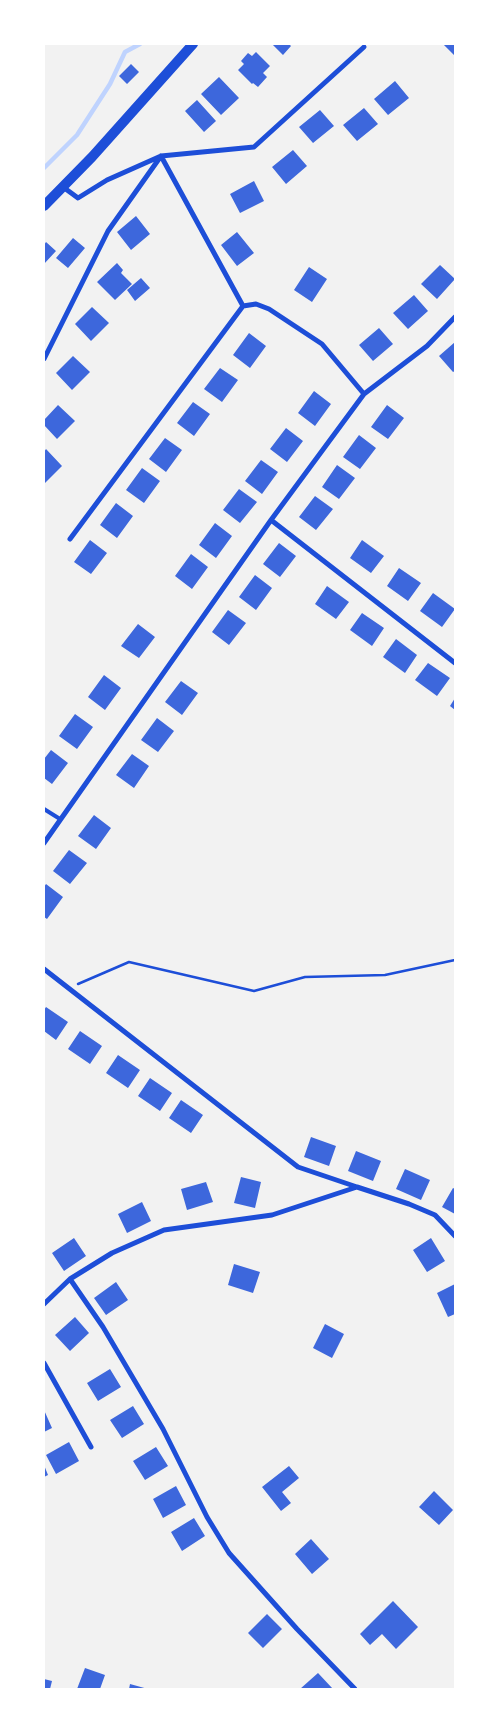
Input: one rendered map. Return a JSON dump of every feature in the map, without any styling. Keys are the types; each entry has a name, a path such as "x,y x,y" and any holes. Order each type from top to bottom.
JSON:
{"main road":[{"path":"44,206 92,157 193,44"}],"street":[{"path":"62,187 78,198 107,180 161,156 254,147 364,46"},
{"path":"161,156 243,306"},
{"path":"44,359 108,231 161,156"},
{"path":"70,538 243,306 256,304 269,309 322,344 364,394"},
{"path":"44,843 271,520 364,394 427,346 455,317"},
{"path":"271,520 455,663"},
{"path":"44,969 298,1167 409,1204 435,1215 455,1236"},
{"path":"44,1304 70,1279 112,1253 164,1230 272,1215 357,1188"},
{"path":"70,1279 103,1327 163,1429 206,1517 229,1553 354,1689"},
{"path":"44,1363 91,1447"}],"lane":[{"path":"44,809 60,819"}],"path":[{"path":"70,988 130,962 254,992 304,977 385,975 455,960"}],"building":[{"path":"272,44 289,44 291,46 283,55"},
{"path":"443,44 455,44 455,56"},
{"path":"256,52 270,66 263,73 267,77 258,87 252,84 238,70 244,64 241,61 248,53 252,56"},
{"path":"131,64 139,72 127,84 119,76"},
{"path":"219,77 239,98 221,115 201,94"},
{"path":"395,81 409,98 388,115 374,99"},
{"path":"197,100 216,121 204,132 185,111"},
{"path":"364,108 378,124 357,141 343,125"},
{"path":"320,110 334,126 313,143 299,127"},
{"path":"293,150 307,166 286,184 272,167"},
{"path":"254,181 264,201 240,213 230,194"},
{"path":"136,216 150,234 131,250 117,232"},
{"path":"237,232 254,253 237,266 221,245"},
{"path":"73,238 85,248 68,268 56,258"},
{"path":"46,242 56,251 44,264 44,245"},
{"path":"117,263 123,270 121,273 132,284 115,300 97,282"},
{"path":"440,265 455,279 437,299 421,284"},
{"path":"309,267 327,279 312,302 294,290"},
{"path":"141,278 150,288 135,301 127,290"},
{"path":"414,295 428,311 408,329 393,313"},
{"path":"92,307 109,323 91,341 75,324"},
{"path":"379,328 393,344 373,361 359,345"},
{"path":"249,333 266,346 250,368 233,355"},
{"path":"455,342 455,371 453,372 439,356"},
{"path":"73,356 90,372 72,390 56,373"},
{"path":"220,368 238,380 222,402 204,389"},
{"path":"314,391 331,404 315,426 298,413"},
{"path":"193,402 210,414 194,436 177,423"},
{"path":"58,405 75,421 57,439 44,425 44,420"},
{"path":"387,405 404,418 388,439 371,427"},
{"path":"286,428 303,441 287,462 270,449"},
{"path":"359,435 376,448 360,469 343,457"},
{"path":"165,438 182,450 166,472 149,459"},
{"path":"46,449 62,466 45,483 44,452"},
{"path":"261,460 278,472 262,494 245,481"},
{"path":"337,465 355,478 339,499 322,487"},
{"path":"142,468 160,481 144,503 126,490"},
{"path":"239,489 257,502 240,523 223,510"},
{"path":"315,496 333,509 316,530 299,517"},
{"path":"116,503 133,516 117,538 100,525"},
{"path":"215,523 232,536 216,558 199,545"},
{"path":"90,540 107,553 91,574 74,562"},
{"path":"362,540 384,556 371,573 350,558"},
{"path":"279,543 296,556 280,577 263,564"},
{"path":"191,554 208,567 192,589 175,576"},
{"path":"399,568 421,583 408,601 387,586"},
{"path":"255,575 272,588 256,610 239,597"},
{"path":"327,586 349,602 336,619 315,604"},
{"path":"433,593 455,609 442,627 420,611"},
{"path":"228,610 246,623 229,645 212,632"},
{"path":"362,613 384,628 372,646 350,630"},
{"path":"138,624 155,637 139,658 121,646"},
{"path":"396,639 417,655 405,673 383,657"},
{"path":"428,663 450,678 437,696 415,680"},
{"path":"104,675 121,688 105,710 88,697"},
{"path":"181,681 198,693 182,715 165,702"},
{"path":"455,698 455,710 450,706"},
{"path":"75,714 93,727 77,749 59,736"},
{"path":"157,718 174,731 158,752 141,740"},
{"path":"51,750 68,763 52,784 44,778 44,759"},
{"path":"132,754 149,766 134,788 116,775"},
{"path":"94,815 111,828 96,849 78,836"},
{"path":"69,850 87,863 70,884 53,871"},
{"path":"46,884 63,897 47,919 44,917 44,887"},
{"path":"46,1007 68,1022 56,1040 44,1031 44,1010"},
{"path":"80,1031 102,1046 90,1064 68,1049"},
{"path":"118,1055 140,1070 128,1088 106,1073"},
{"path":"150,1078 172,1093 160,1111 138,1096"},
{"path":"181,1100 203,1115 191,1133 169,1118"},
{"path":"311,1137 336,1146 329,1166 304,1157"},
{"path":"356,1151 381,1161 373,1181 348,1171"},
{"path":"405,1169 430,1180 421,1200 396,1189"},
{"path":"241,1177 261,1182 255,1208 234,1203"},
{"path":"206,1182 213,1202 187,1210 181,1189"},
{"path":"453,1188 455,1189 455,1214 442,1207"},
{"path":"142,1202 151,1221 127,1233 118,1214"},
{"path":"74,1238 86,1256 64,1271 52,1253"},
{"path":"431,1238 445,1261 427,1272 413,1250"},
{"path":"234,1264 260,1272 253,1293 228,1285"},
{"path":"116,1282 128,1300 106,1315 94,1298"},
{"path":"455,1284 455,1314 448,1317 437,1293"},
{"path":"75,1317 89,1333 70,1351 55,1335"},
{"path":"325,1324 344,1334 332,1358 313,1348"},
{"path":"110,1369 121,1387 98,1401 87,1383"},
{"path":"133,1406 144,1424 122,1438 110,1420"},
{"path":"44,1410 52,1428 44,1432"},
{"path":"69,1442 79,1461 56,1474 46,1455"},
{"path":"156,1447 168,1466 145,1480 133,1461"},
{"path":"44,1465 48,1475 44,1477"},
{"path":"289,1466 299,1478 282,1492 291,1503 281,1511 262,1487"},
{"path":"176,1486 186,1505 163,1518 153,1499"},
{"path":"434,1491 453,1510 439,1525 419,1507"},
{"path":"194,1518 205,1536 182,1551 171,1532"},
{"path":"311,1539 329,1559 312,1574 295,1554"},
{"path":"393,1601 418,1627 396,1649 382,1634 370,1645 360,1634"},
{"path":"267,1614 282,1629 263,1648 248,1633"},
{"path":"85,1668 105,1675 100,1689 77,1689"},
{"path":"318,1673 333,1689 300,1689"},
{"path":"44,1679 52,1681 50,1689 44,1689"},
{"path":"130,1684 148,1689 129,1689"}],"waterway":[{"path":"44,168 77,135 110,84 125,52 140,44"}]}
